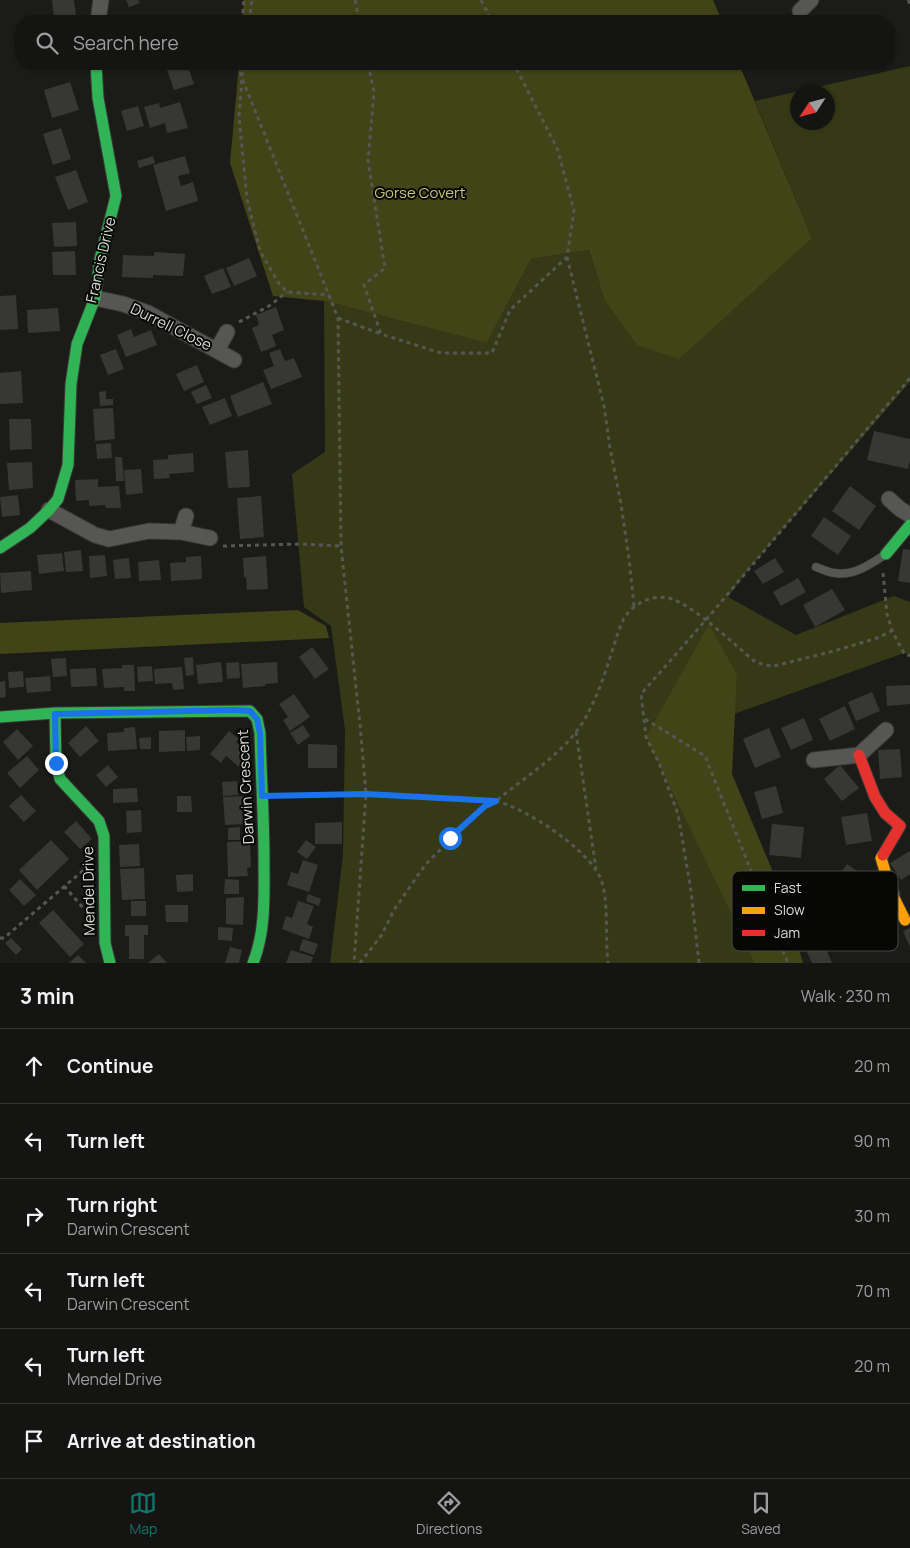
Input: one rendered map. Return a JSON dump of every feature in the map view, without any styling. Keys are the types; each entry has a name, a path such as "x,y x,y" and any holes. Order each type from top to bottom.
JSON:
{"street":[{"path":"99,15 102,0"},
{"path":"800,11 811,0"},
{"name":"Francis Drive","path":"0,548 30,528 49,510 58,499 68,465 71,384 76,351 95,298 100,259 116,196 98,98 96,70"},
{"name":"Durrell Close","path":"95,298 123,304 148,313 234,360"},
{"name":"Durrell Close","path":"217,350 227,332"},
{"path":"889,499 910,515"},
{"path":"49,510 95,535 109,539 149,531 181,532 210,538"},
{"path":"181,532 186,516"},
{"path":"886,554 910,525"},
{"name":"Darwin Crescent","path":"0,717 55,714 250,711 257,719 260,733 265,859 263,915 257,955 253,963"},
{"name":"Mendel Drive","path":"55,714 56,763 60,779 98,821 104,836 105,943 110,963"},
{"path":"814,760 859,755 886,730"},
{"path":"859,755 875,797 885,813 905,826 881,858 885,871"},
{"path":"898,906 905,920"}],"lane":[{"path":"816,567 835,573 850,572 866,567 886,554"}],"path":[{"path":"243,15 244,0"},
{"path":"250,15 252,0"},
{"path":"355,0 358,15"},
{"path":"481,0 489,15"},
{"path":"908,0 910,4"},
{"path":"240,70 338,318 341,546 366,794 354,963"},
{"path":"243,70 239,116 247,199 260,251 278,282 287,292"},
{"path":"369,70 374,92 368,162 385,268 364,286 381,334"},
{"path":"517,70 557,148 574,210 567,257 604,406 621,504 634,606"},
{"path":"338,318 441,353 492,353 510,310 567,257"},
{"path":"227,332 237,324 269,306 287,292 329,295"},
{"path":"698,963 691,891 678,814 659,763 646,737 641,694 910,378"},
{"path":"210,538 224,546 301,544 341,546"},
{"path":"886,554 883,569 887,614 892,631 904,653 910,656"},
{"path":"360,963 381,936 394,910 425,865 485,806 496,801 555,754 576,731 594,700 607,672 621,624 634,606 650,598 671,599 688,608 754,661 774,666 834,651 877,638 892,631"},
{"path":"644,719 705,756 751,871"},
{"path":"576,731 596,870"},
{"path":"262,796 366,794 496,801 521,812 546,826 584,855 596,870 604,893 608,963"},
{"path":"0,938 4,938 104,852"},
{"path":"783,951 788,963"}],"green space":[{"path":"244,0 713,0 719,15 243,15"},
{"path":"910,66 910,382 749,569 728,597 796,635 894,596 910,602 910,656 904,653 734,714 737,674 709,625 736,871 732,871 732,951 749,951 754,963 330,963 343,855 345,730 331,626 304,607 292,474 325,452 324,301 487,343 531,259 589,250 604,299 812,238 755,101 790,93 790,130 835,130 835,85 826,85"},
{"name":"Gorse Covert","path":"238,70 742,70 812,238 679,359 637,345 604,299 589,250 531,259 487,343 324,301 273,296 230,163"},
{"path":"298,610 326,626 329,638 0,654 0,623"},
{"path":"709,624 737,674 732,774 773,871 732,871 732,915 646,737"},
{"path":"749,951 799,951 803,963 754,963"}],"building":[{"path":"52,0 74,0 76,15 54,15"},
{"path":"126,0 138,0 140,3 129,7"},
{"path":"167,70 189,70 194,84 174,90"},
{"path":"70,82 79,110 52,118 44,90"},
{"path":"180,102 188,128 167,133 165,123 150,128 144,107 159,103 160,108"},
{"path":"138,106 144,126 127,131 121,111"},
{"path":"61,128 71,159 53,165 43,134"},
{"path":"153,156 155,163 139,168 137,161"},
{"path":"185,156 190,173 178,176 181,186 193,182 198,201 166,211 153,165"},
{"path":"76,170 88,202 68,210 55,177"},
{"path":"76,222 77,246 54,247 52,223"},
{"path":"75,251 76,275 53,275 52,252"},
{"path":"154,252 185,254 183,276 153,275 153,278 122,277 123,255 154,256"},
{"path":"249,258 257,276 234,286 226,268"},
{"path":"223,268 231,287 212,294 204,276"},
{"path":"16,295 18,329 0,330 0,296"},
{"path":"276,307 284,330 272,335 276,346 261,352 252,328 259,325 256,315"},
{"path":"58,308 60,331 28,333 27,310"},
{"path":"131,329 134,337 151,330 157,345 126,357 117,335"},
{"path":"116,349 124,369 108,375 100,355"},
{"path":"280,349 285,361 294,358 302,377 271,389 263,370 274,366 269,353"},
{"path":"197,365 204,382 184,391 176,374"},
{"path":"21,371 23,403 0,404 0,373"},
{"path":"263,382 272,404 238,417 230,396"},
{"path":"206,385 212,398 197,404 191,392"},
{"path":"106,391 106,399 113,399 113,405 100,406 99,392"},
{"path":"225,398 232,416 210,425 202,407"},
{"path":"113,408 115,439 95,441 93,409"},
{"path":"9,419 31,419 32,449 10,450"},
{"path":"874,431 910,439 908,469 867,460"},
{"path":"111,443 112,458 97,459 96,444"},
{"path":"248,450 250,487 228,488 225,452"},
{"path":"193,453 194,472 169,474 170,478 154,479 153,460 168,459 168,455"},
{"path":"115,457 122,457 124,481 116,481"},
{"path":"32,462 33,488 9,490 7,463"},
{"path":"141,469 143,493 126,495 124,470"},
{"path":"98,479 98,487 119,486 121,508 106,508 105,505 89,506 89,500 76,501 75,480"},
{"path":"850,486 876,506 859,530 832,511"},
{"path":"18,495 20,515 2,517 0,497"},
{"path":"261,496 264,537 240,539 237,498"},
{"path":"824,517 851,536 838,555 811,536"},
{"path":"903,549 910,550 910,583 898,581"},
{"path":"81,550 83,571 66,572 64,552"},
{"path":"62,553 64,571 39,574 37,555"},
{"path":"105,555 107,576 90,578 89,556"},
{"path":"201,556 202,579 171,581 170,563 186,562 186,557"},
{"path":"266,556 268,589 247,590 243,558"},
{"path":"129,558 131,578 115,579 113,560"},
{"path":"775,558 784,572 763,584 754,571"},
{"path":"159,560 161,580 139,581 138,562"},
{"path":"31,571 32,590 1,593 0,573"},
{"path":"798,578 806,592 781,606 773,592"},
{"path":"832,589 845,610 815,627 803,605"},
{"path":"312,647 329,669 315,679 299,657"},
{"path":"193,657 194,675 186,676 184,658"},
{"path":"66,658 67,676 53,677 51,659"},
{"path":"221,662 223,682 198,684 196,665"},
{"path":"239,662 240,678 227,679 226,663"},
{"path":"277,662 278,683 243,688 241,664"},
{"path":"122,665 134,665 135,691 124,691 124,687 104,688 102,669 122,668"},
{"path":"152,666 153,681 138,682 137,667"},
{"path":"182,667 184,689 173,690 172,683 155,684 154,669"},
{"path":"96,668 97,686 71,687 70,669"},
{"path":"23,671 24,687 9,688 8,672"},
{"path":"50,676 51,691 27,693 25,678"},
{"path":"5,681 6,697 0,698 0,682"},
{"path":"910,685 910,704 887,706 886,686"},
{"path":"872,692 880,711 856,721 848,702"},
{"path":"294,694 310,717 290,731 283,720 288,717 279,704"},
{"path":"845,706 855,729 830,741 819,719"},
{"path":"804,718 813,740 791,750 781,728"},
{"path":"303,725 310,736 298,745 290,733"},
{"path":"86,726 99,741 80,757 68,743"},
{"path":"135,727 137,749 108,751 107,733 124,732 124,728"},
{"path":"769,728 781,757 755,768 743,739"},
{"path":"17,729 33,746 18,760 3,742"},
{"path":"185,730 185,751 159,752 159,731"},
{"path":"229,731 239,739 236,742 250,753 239,767 226,756 221,763 210,754"},
{"path":"200,736 200,750 187,751 186,737"},
{"path":"151,737 151,749 140,749 139,738"},
{"path":"308,744 337,745 337,768 308,768"},
{"path":"900,749 902,777 880,779 878,750"},
{"path":"27,756 39,770 20,788 7,773"},
{"path":"108,765 118,777 106,787 96,775"},
{"path":"840,765 859,788 842,801 824,779"},
{"path":"237,781 238,795 223,796 222,782"},
{"path":"776,786 783,813 762,819 754,792"},
{"path":"137,788 138,802 113,803 113,789"},
{"path":"21,795 36,811 24,822 9,806"},
{"path":"177,796 191,796 192,812 177,812"},
{"path":"244,796 246,824 225,825 223,797"},
{"path":"141,810 142,832 127,833 126,811"},
{"path":"867,813 872,841 846,845 841,817"},
{"path":"76,821 92,839 80,849 64,832"},
{"path":"342,822 342,844 315,844 315,823"},
{"path":"772,824 804,827 801,858 769,855"},
{"path":"240,827 240,840 228,840 228,828"},
{"path":"51,840 69,859 37,890 19,870"},
{"path":"306,840 316,847 307,859 297,852"},
{"path":"250,841 251,867 247,868 248,876 228,877 227,842"},
{"path":"139,844 140,866 120,867 119,845"},
{"path":"910,851 910,874 901,880 898,871 895,871 890,863"},
{"path":"303,860 318,865 309,892 287,885 291,872 298,874"},
{"path":"847,864 857,871 842,871"},
{"path":"144,868 145,899 122,900 120,869"},
{"path":"193,874 193,891 177,892 176,875"},
{"path":"20,879 36,895 24,906 9,890"},
{"path":"225,879 239,880 239,894 224,894"},
{"path":"308,894 321,899 319,906 306,901"},
{"path":"244,897 243,925 226,924 226,898"},
{"path":"131,901 146,901 146,916 131,916"},
{"path":"298,901 314,906 307,924 313,927 309,939 282,929 286,916 292,918"},
{"path":"165,905 188,905 188,922 166,922"},
{"path":"53,910 84,944 70,957 39,923"},
{"path":"125,925 148,925 148,935 144,935 144,959 129,959 129,936 125,936"},
{"path":"218,927 233,928 232,941 218,940"},
{"path":"910,928 910,947 903,931"},
{"path":"11,938 22,949 16,955 5,943"},
{"path":"303,939 318,944 314,955 299,950"},
{"path":"230,947 242,950 239,963 225,963"},
{"path":"291,950 313,957 311,963 286,963"},
{"path":"806,951 827,951 832,963 812,963"},
{"path":"159,954 167,963 148,963"},
{"path":"78,955 86,963 69,963"}],"traffic: fast":[{"path":"0,548 30,528 49,510 58,499 68,465 71,384 77,344 95,298 100,259 116,196 98,98 96,70"},
{"path":"886,554 910,525"},
{"path":"0,717 55,713 250,711 257,719 260,733 264,844 262,925 253,963"},
{"path":"55,713 56,763 60,779 99,821 104,836 105,943 110,963"}],"traffic: slow":[{"path":"883,855 881,858 885,871"},
{"path":"898,906 905,920"}],"traffic: jam":[{"path":"859,755 875,797 885,813 900,826 883,855"}],"route":[{"path":"56,763 55,714 250,711 257,719 260,733 262,796 366,794 496,801 485,806 450,838"}]}
